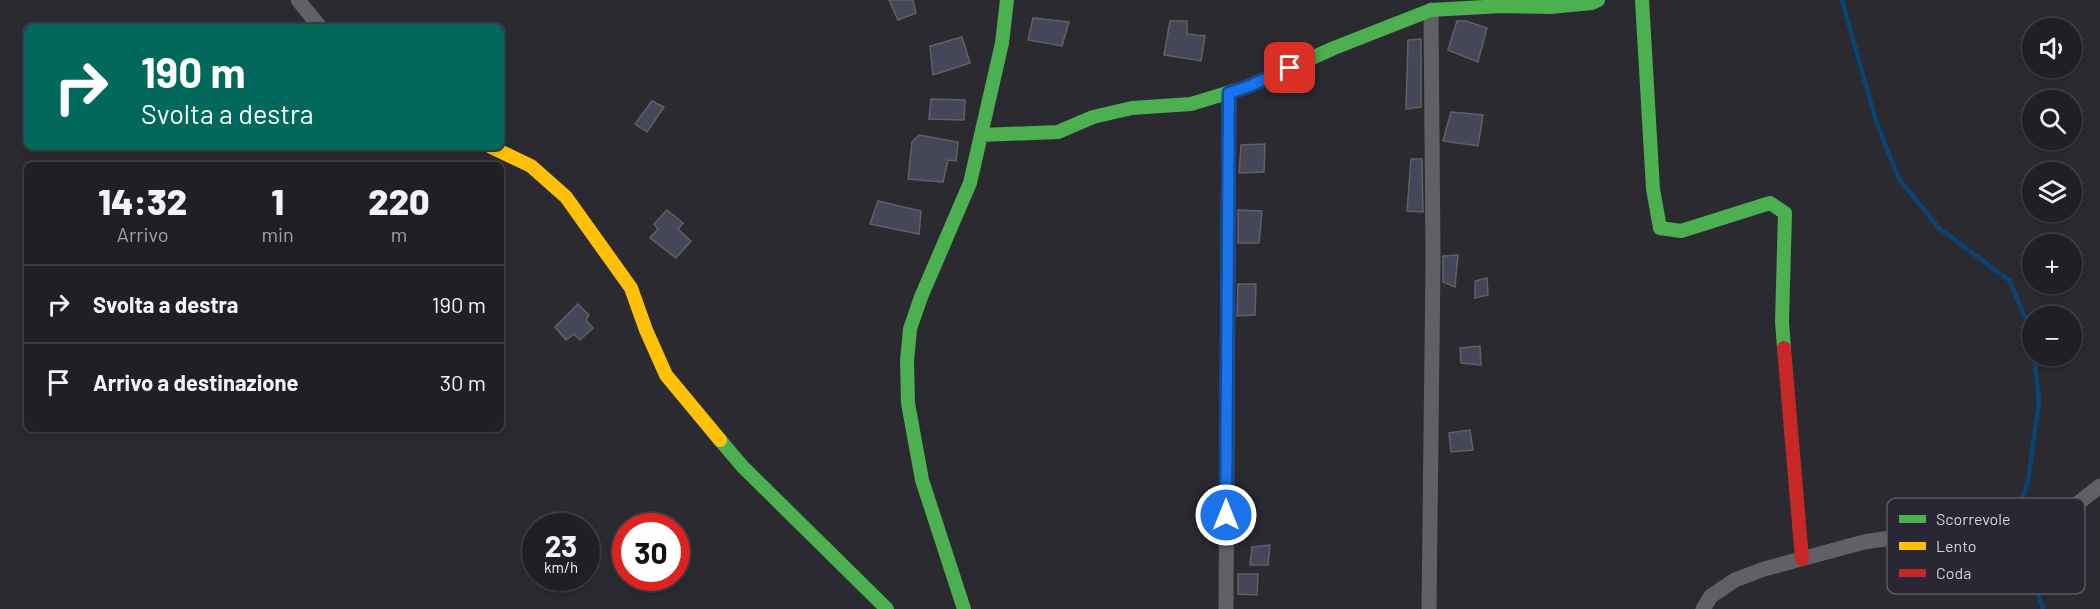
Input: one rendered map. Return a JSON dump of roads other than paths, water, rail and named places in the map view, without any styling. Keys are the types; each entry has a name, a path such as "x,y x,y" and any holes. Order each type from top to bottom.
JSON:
{"street":[{"path":"298,0 318,24"},
{"path":"964,609 922,480 908,403 907,361 910,329 921,297 970,183 1002,43 1006,0"},
{"path":"981,135 1058,132 1093,117 1132,108 1191,104 1247,87 1334,48 1431,10 1502,6 1550,7 1592,3 1598,0"},
{"path":"1642,0 1653,189 1660,228 1681,231 1770,203 1785,213 1782,322 1802,559"},
{"path":"1429,609 1433,250 1431,10"},
{"path":"1226,609 1229,93"},
{"path":"497,150 531,166 566,197 631,288 666,375 743,467 887,609"},
{"path":"2085,498 2100,486"},
{"path":"1703,609 1711,596 1735,580 1764,568 1864,542 1887,539"}],"waterway":[{"path":"1842,0 1876,121 1899,179 1939,228 2010,281 2022,310"},
{"path":"2023,498 2028,481 2039,401 2035,366"},
{"path":"2038,594 2043,609"}]}
